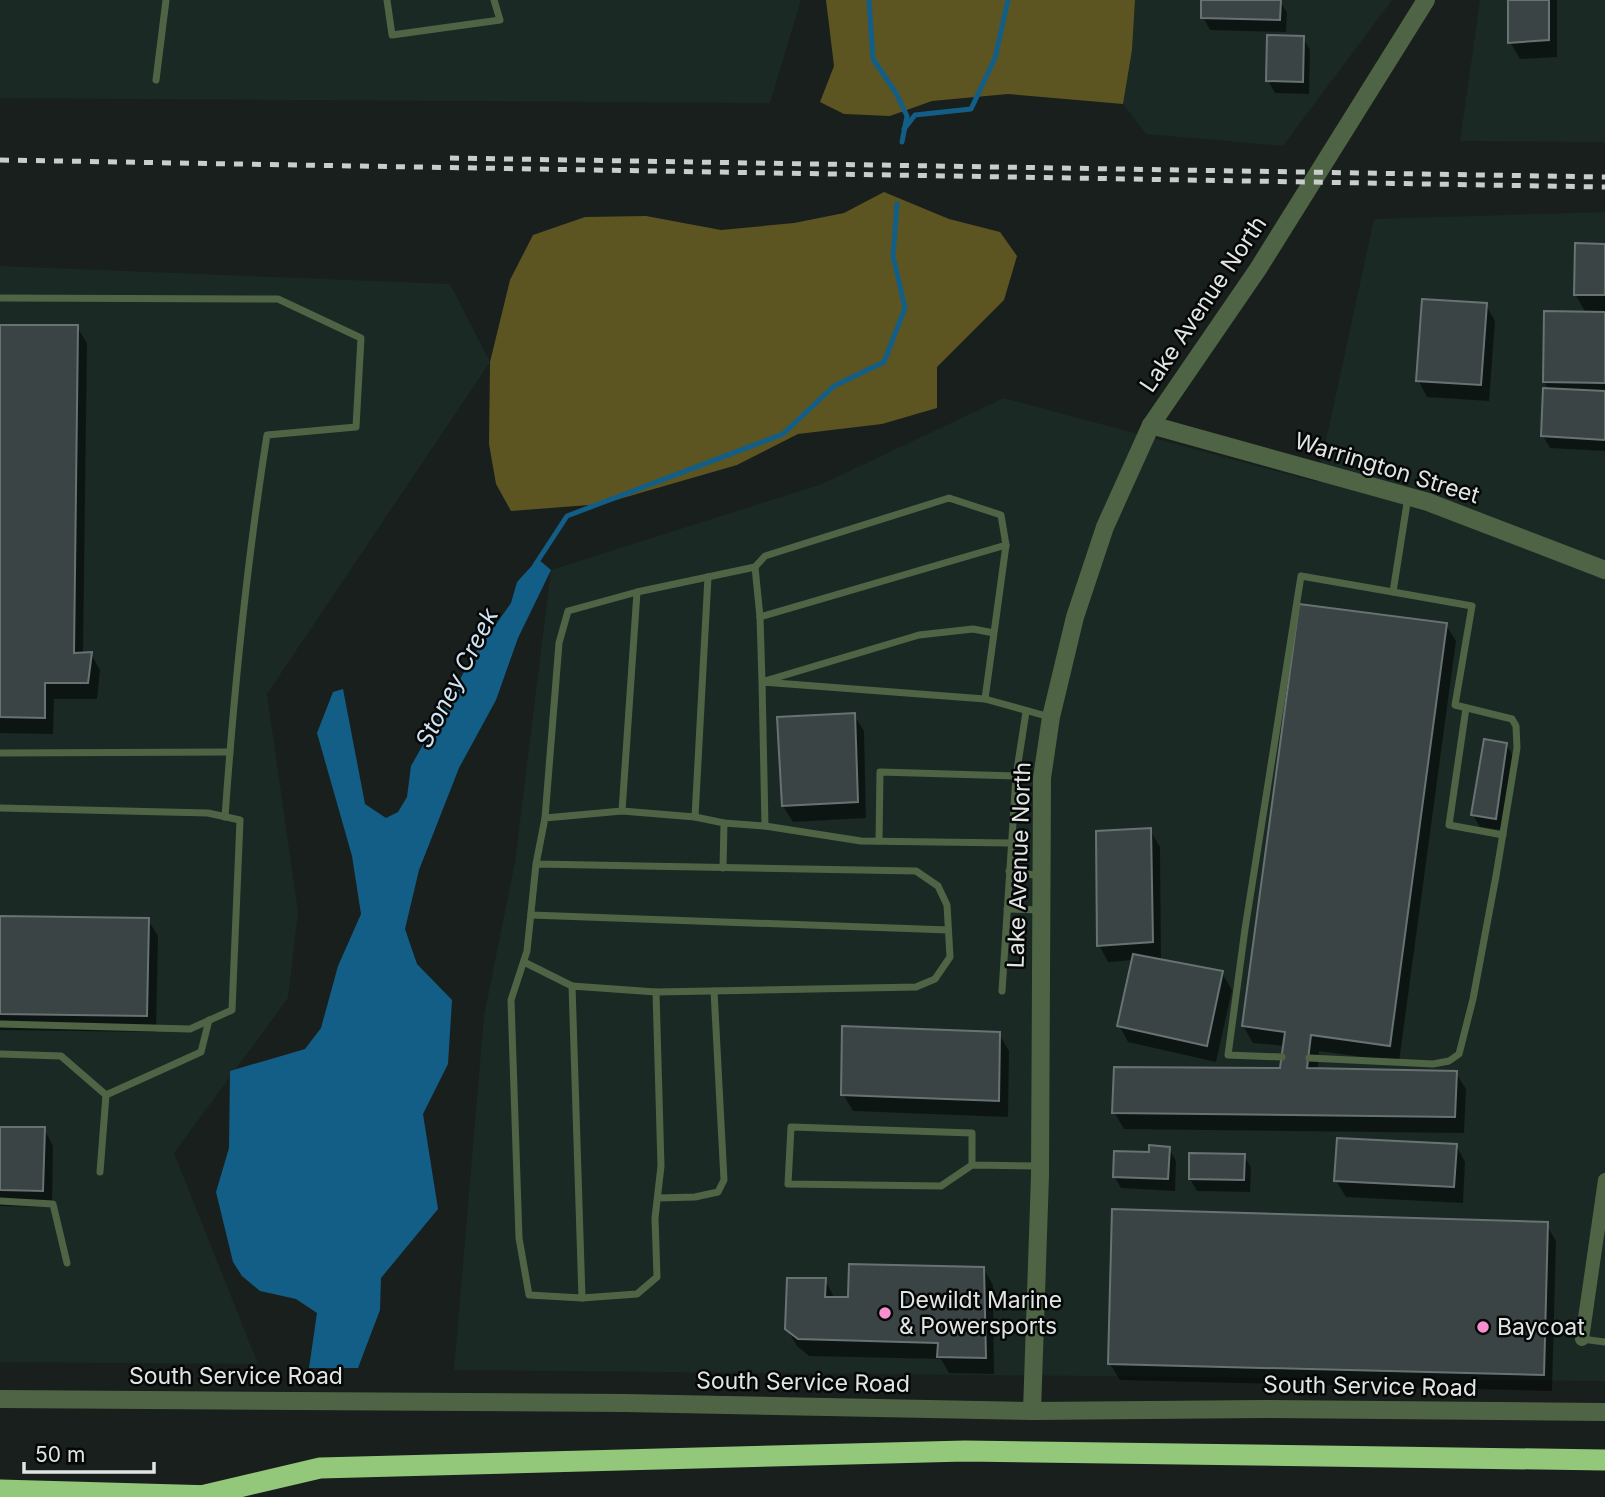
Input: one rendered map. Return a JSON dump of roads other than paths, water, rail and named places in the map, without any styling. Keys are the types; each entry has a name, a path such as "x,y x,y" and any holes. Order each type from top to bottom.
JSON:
{"highway":[{"path":"201,1496 320,1468 965,1451 1605,1460"},
{"path":"0,1490 251,1497"}],"street":[{"name":"Lake Avenue North","path":"1032,1411 1040,1166 1042,778 1051,717 1075,617 1105,527 1151,425 1258,269 1426,0"},
{"name":"Warrington Street","path":"1151,425 1428,502 1605,570"},
{"path":"1582,1339 1604,1190"},
{"name":"South Service Road","path":"0,1399 611,1403 1032,1411 1265,1409 1605,1412"}],"lane":[{"path":"156,80 166,0"},
{"path":"387,0 392,35 500,20 494,0"},
{"path":"0,298 278,299 361,338 356,427 267,435 258,489 230,752 226,817"},
{"path":"1393,592 1408,497"},
{"path":"656,992 661,1166 655,1218 657,1277 637,1294 582,1298 529,1295 519,1238 511,1000 527,951 536,864 545,818 559,643 568,611 638,592 755,567 765,556 948,498 1001,515 1006,545 985,699"},
{"path":"760,617 1006,545"},
{"path":"755,567 760,617 765,826"},
{"path":"1282,1057 1228,1055 1245,929 1301,576 1472,607 1455,705 1512,719 1516,726 1517,748 1473,999 1459,1054 1449,1061 1433,1064 1308,1058"},
{"path":"695,817 708,577"},
{"path":"622,811 638,592"},
{"path":"762,682 919,635 973,629 994,633"},
{"path":"762,682 985,699 1051,717"},
{"path":"1466,708 1449,825 1503,835"},
{"path":"1002,991 1010,843 1016,776 1026,712"},
{"path":"0,753 230,752"},
{"path":"879,841 880,772 1016,776"},
{"path":"0,808 208,814 240,820 232,1010 190,1029 0,1024"},
{"path":"545,818 622,811 695,817 861,841 1010,843"},
{"path":"723,868 724,823"},
{"path":"524,962 572,986 656,992 916,987 934,979 950,957 947,905 938,886 916,872 536,864"},
{"path":"1009,871 1041,876"},
{"path":"1007,909 1041,910"},
{"path":"531,915 948,930"},
{"path":"572,986 582,1298"},
{"path":"658,1198 695,1197 718,1192 724,1180 714,991"},
{"path":"106,1095 201,1052 209,1020"},
{"path":"0,1054 61,1056 106,1095"},
{"path":"100,1172 106,1095"},
{"path":"972,1165 972,1133 791,1127 788,1184 941,1186 972,1165 1040,1166"},
{"path":"0,1201 52,1204 66,1263"},
{"path":"1582,1339 1605,1342"}],"water":[{"path":"538,559 551,570 518,638 496,700 459,768 419,870 405,929 417,964 452,1000 448,1064 423,1114 438,1209 381,1278 380,1310 358,1368 309,1368 317,1313 296,1299 260,1291 242,1276 233,1262 216,1192 229,1148 230,1071 305,1049 321,1028 338,966 361,914 352,856 317,733 333,692 343,689 365,804 386,818 398,812 407,797 411,766 473,656 511,603 517,582"}],"waterway":[{"name":"Stoney Creek","path":"869,0 873,59 896,93 907,116 902,142"},
{"path":"904,129 915,115 971,109 995,58 1008,0"},
{"name":"Stoney Creek","path":"535,565 567,516 783,434 834,386 884,362 905,308 893,256 897,204"}],"railway":[{"path":"450,158 1605,177"},
{"path":"0,160 1605,187"}],"place":[{"name":"Dewildt Marine & Powersports","path":"885,1313"},
{"name":"Baycoat","path":"1483,1327"}]}
